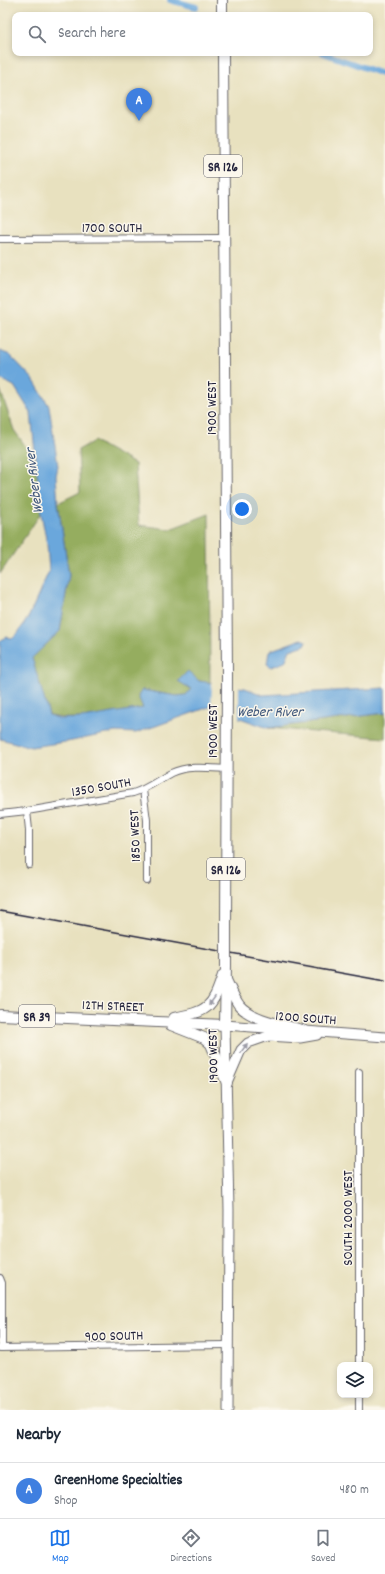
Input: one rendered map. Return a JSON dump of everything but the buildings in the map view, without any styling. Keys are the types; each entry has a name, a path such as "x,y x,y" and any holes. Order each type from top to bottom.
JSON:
{"main road":[{"path":"222,0 222,12"},
{"name":"1900 WEST","path":"223,56 227,674 225,1025 229,1210 227,1345 228,1410"},
{"path":"160,1021 198,1013 208,1007 216,995 226,965"},
{"path":"226,978 238,1004 246,1012 262,1019 303,1030"},
{"name":"12TH STREET","path":"0,1015 225,1025"},
{"path":"160,1021 204,1038 211,1044 227,1083"},
{"name":"1200 SOUTH","path":"225,1025 385,1036"},
{"path":"227,1083 241,1050 248,1043 268,1036 300,1038 330,1032"}],"street":[{"name":"1700 SOUTH","path":"0,239 224,238"},
{"name":"1350 SOUTH","path":"0,814 27,811 133,793 143,790 172,772 185,769 226,769"},
{"name":"1850 WEST","path":"143,790 147,820 147,881"},
{"path":"27,811 29,830 29,865"},
{"name":"SOUTH 2000 WEST","path":"359,1072 359,1362"},
{"path":"0,1278 2,1283 1,1348"},
{"name":"900 SOUTH","path":"1,1348 227,1345"},
{"path":"359,1398 359,1410"}],"green space":[{"path":"0,389 14,430 36,461 41,513 0,574"},
{"path":"94,441 135,464 139,525 170,529 209,514 210,683 199,681 187,695 177,696 142,690 144,708 83,718 59,717 49,715 31,658 60,631 69,575 58,503 80,492 78,450"},
{"path":"385,713 385,738 268,728"}],"water":[{"name":"Weber River","path":"0,351 10,355 33,379 49,406 58,466 56,476 58,503 69,575 60,631 32,658 49,715 59,719 82,718 143,708 138,696 142,690 177,696 186,695 191,689 178,681 188,671 199,681 245,688 263,695 385,688 385,713 268,728 209,707 136,733 115,732 72,741 31,747 0,739 0,641 6,637 13,638 18,633 29,616 49,571 47,544 41,513 31,413 14,386 0,379"},
{"path":"302,639 307,641 305,645 290,650 285,662 271,667 267,664 269,651"}],"pier":[{"path":"212,681 239,685 239,719 211,710"}],"waterway":[{"path":"170,0 196,7"},
{"path":"331,56 385,75"}],"railway":[{"path":"0,911 385,981"}],"place":[{"name":"GreenHome Specialties","path":"139,121"}]}
